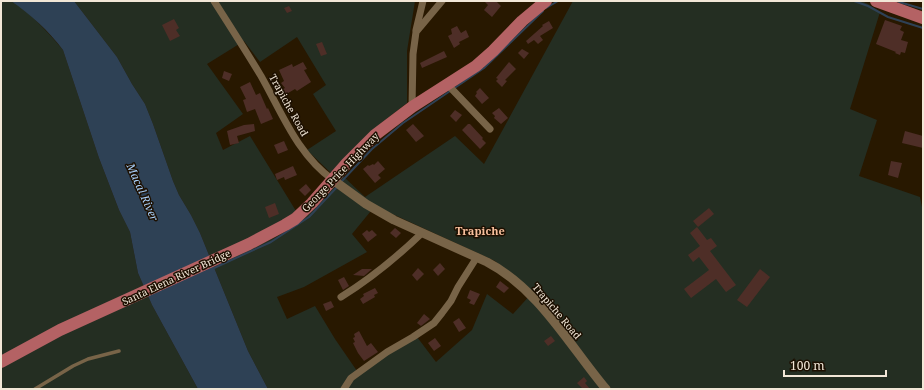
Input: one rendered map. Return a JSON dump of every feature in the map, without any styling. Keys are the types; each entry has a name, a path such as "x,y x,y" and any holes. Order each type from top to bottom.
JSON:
{"highway":[{"path":"448,83 479,56 533,1"},
{"path":"448,83 482,61 522,21 546,1"},
{"path":"876,1 890,3 923,18"},
{"name":"George Price Highway","path":"249,244 295,219 312,203 348,162 375,135 412,107 448,83"},
{"name":"Santa Elena River Bridge","path":"1,362 60,330 249,244"}],"street":[{"name":"Trapiche Road","path":"214,1 261,76 293,137 318,167 333,180 379,212 495,266 526,290 606,389"},
{"path":"412,107 416,32 423,1"},
{"path":"416,32 442,1"},
{"path":"448,83 490,128"},
{"path":"341,297 363,283 393,260 422,232"},
{"path":"344,389 351,378 387,352 413,337 434,322 451,301 477,257"}],"lane":[{"path":"35,389 73,366 88,359 120,351"}],"green space":[{"path":"1,1 10,1 23,9 63,50 99,158 119,210 130,232 138,273 152,305 198,389 1,389"},
{"path":"74,1 415,1 407,51 407,103 380,124 331,173 307,150 336,131 313,94 326,85 297,37 260,62 244,41 207,64 243,114 216,133 223,150 250,136 296,211 252,248 281,234 301,220 323,199 343,176 365,197 455,136 484,164 573,1 861,1 880,12 850,109 877,120 859,176 920,197 923,212 923,389 268,389 248,351 200,233 179,195 145,104 117,57","holes":["375,206 495,261 532,293 513,314 487,294 472,330 436,362 414,333 357,371 315,306 287,319 277,297 304,287 367,252 352,234"]}],"water":[{"name":"Macal River","path":"11,1 74,1 117,57 145,104 179,195 200,233 248,351 268,389 198,389 152,305 138,273 130,232 119,210 99,158 63,50 39,23"}],"building":[{"path":"484,1 496,1 501,6 492,17 484,10 488,5"},
{"path":"289,6 292,11 287,13 284,8"},
{"path":"174,19 179,28 176,30 180,36 170,41 162,25"},
{"path":"885,20 902,26 900,30 904,32 901,40 908,42 905,53 901,52 900,55 876,44"},
{"path":"549,21 553,28 540,36 543,40 538,44 534,40 528,44 526,41 543,26 542,25"},
{"path":"457,26 461,33 466,30 469,37 459,42 460,44 454,48 448,36 452,34 451,29"},
{"path":"322,42 327,54 321,56 316,44"},
{"path":"522,49 529,53 524,59 518,53"},
{"path":"444,51 447,57 422,68 420,63"},
{"path":"303,62 307,69 304,70 311,82 297,91 295,89 283,96 279,91 285,88 281,83 284,81 279,70 292,64 293,67"},
{"path":"509,62 516,69 505,80 507,81 502,87 496,81 498,79 496,78"},
{"path":"224,71 232,74 229,81 222,78"},
{"path":"250,82 256,95 260,93 273,119 261,124 255,109 247,112 243,100 246,99 240,87"},
{"path":"480,88 489,98 482,104 475,96 477,93 476,92"},
{"path":"499,108 508,118 501,124 494,118 495,116 492,113"},
{"path":"455,110 462,115 456,122 450,116"},
{"path":"254,124 255,131 237,136 239,143 230,145 227,131 244,125"},
{"path":"413,124 424,136 416,142 406,130"},
{"path":"470,124 486,143 480,149 462,130"},
{"path":"905,131 923,136 923,148 902,143"},
{"path":"284,141 288,150 278,154 274,145"},
{"path":"378,161 385,169 378,175 381,178 375,183 363,169 368,165 374,165"},
{"path":"891,161 902,163 898,178 888,175"},
{"path":"293,166 297,175 285,180 284,177 277,180 275,174"},
{"path":"306,184 311,190 305,196 299,190"},
{"path":"275,203 279,214 269,218 265,207"},
{"path":"709,208 714,214 698,227 693,221"},
{"path":"697,227 707,240 711,238 717,246 710,251 736,285 726,292 716,279 691,298 684,289 709,270 699,257 693,262 688,255 700,246 690,233"},
{"path":"395,228 401,233 396,238 390,233"},
{"path":"367,230 369,232 372,230 377,235 368,242 362,234"},
{"path":"440,263 445,269 438,276 433,270"},
{"path":"418,268 424,274 417,281 412,275"},
{"path":"362,269 372,269 364,276 353,275"},
{"path":"760,269 770,277 747,307 737,300"},
{"path":"344,277 349,286 343,290 338,280"},
{"path":"500,281 509,288 504,293 496,287"},
{"path":"375,288 378,293 374,295 375,297 363,304 360,299 364,296 363,294"},
{"path":"470,290 480,294 474,305 469,303 471,300 467,298"},
{"path":"331,301 334,307 326,311 323,304"},
{"path":"424,314 430,319 421,326 417,323"},
{"path":"459,318 466,328 459,332 453,322"},
{"path":"359,331 367,346 371,343 378,352 364,361 353,343 355,342 353,338 355,337 354,334"},
{"path":"551,336 555,341 548,346 544,341"},
{"path":"435,338 441,346 434,351 428,343"},
{"path":"584,377 587,381 585,383 590,389 583,389 577,383"}],"waterway":[{"path":"546,8 558,1"},
{"path":"854,1 868,6 888,17 923,28"},
{"path":"899,2 923,9"},
{"path":"341,182 372,149 403,123 484,68 543,11"},
{"path":"214,268 271,242 309,217 337,187"}],"district":[{"name":"Trapiche","path":"480,230"}]}
